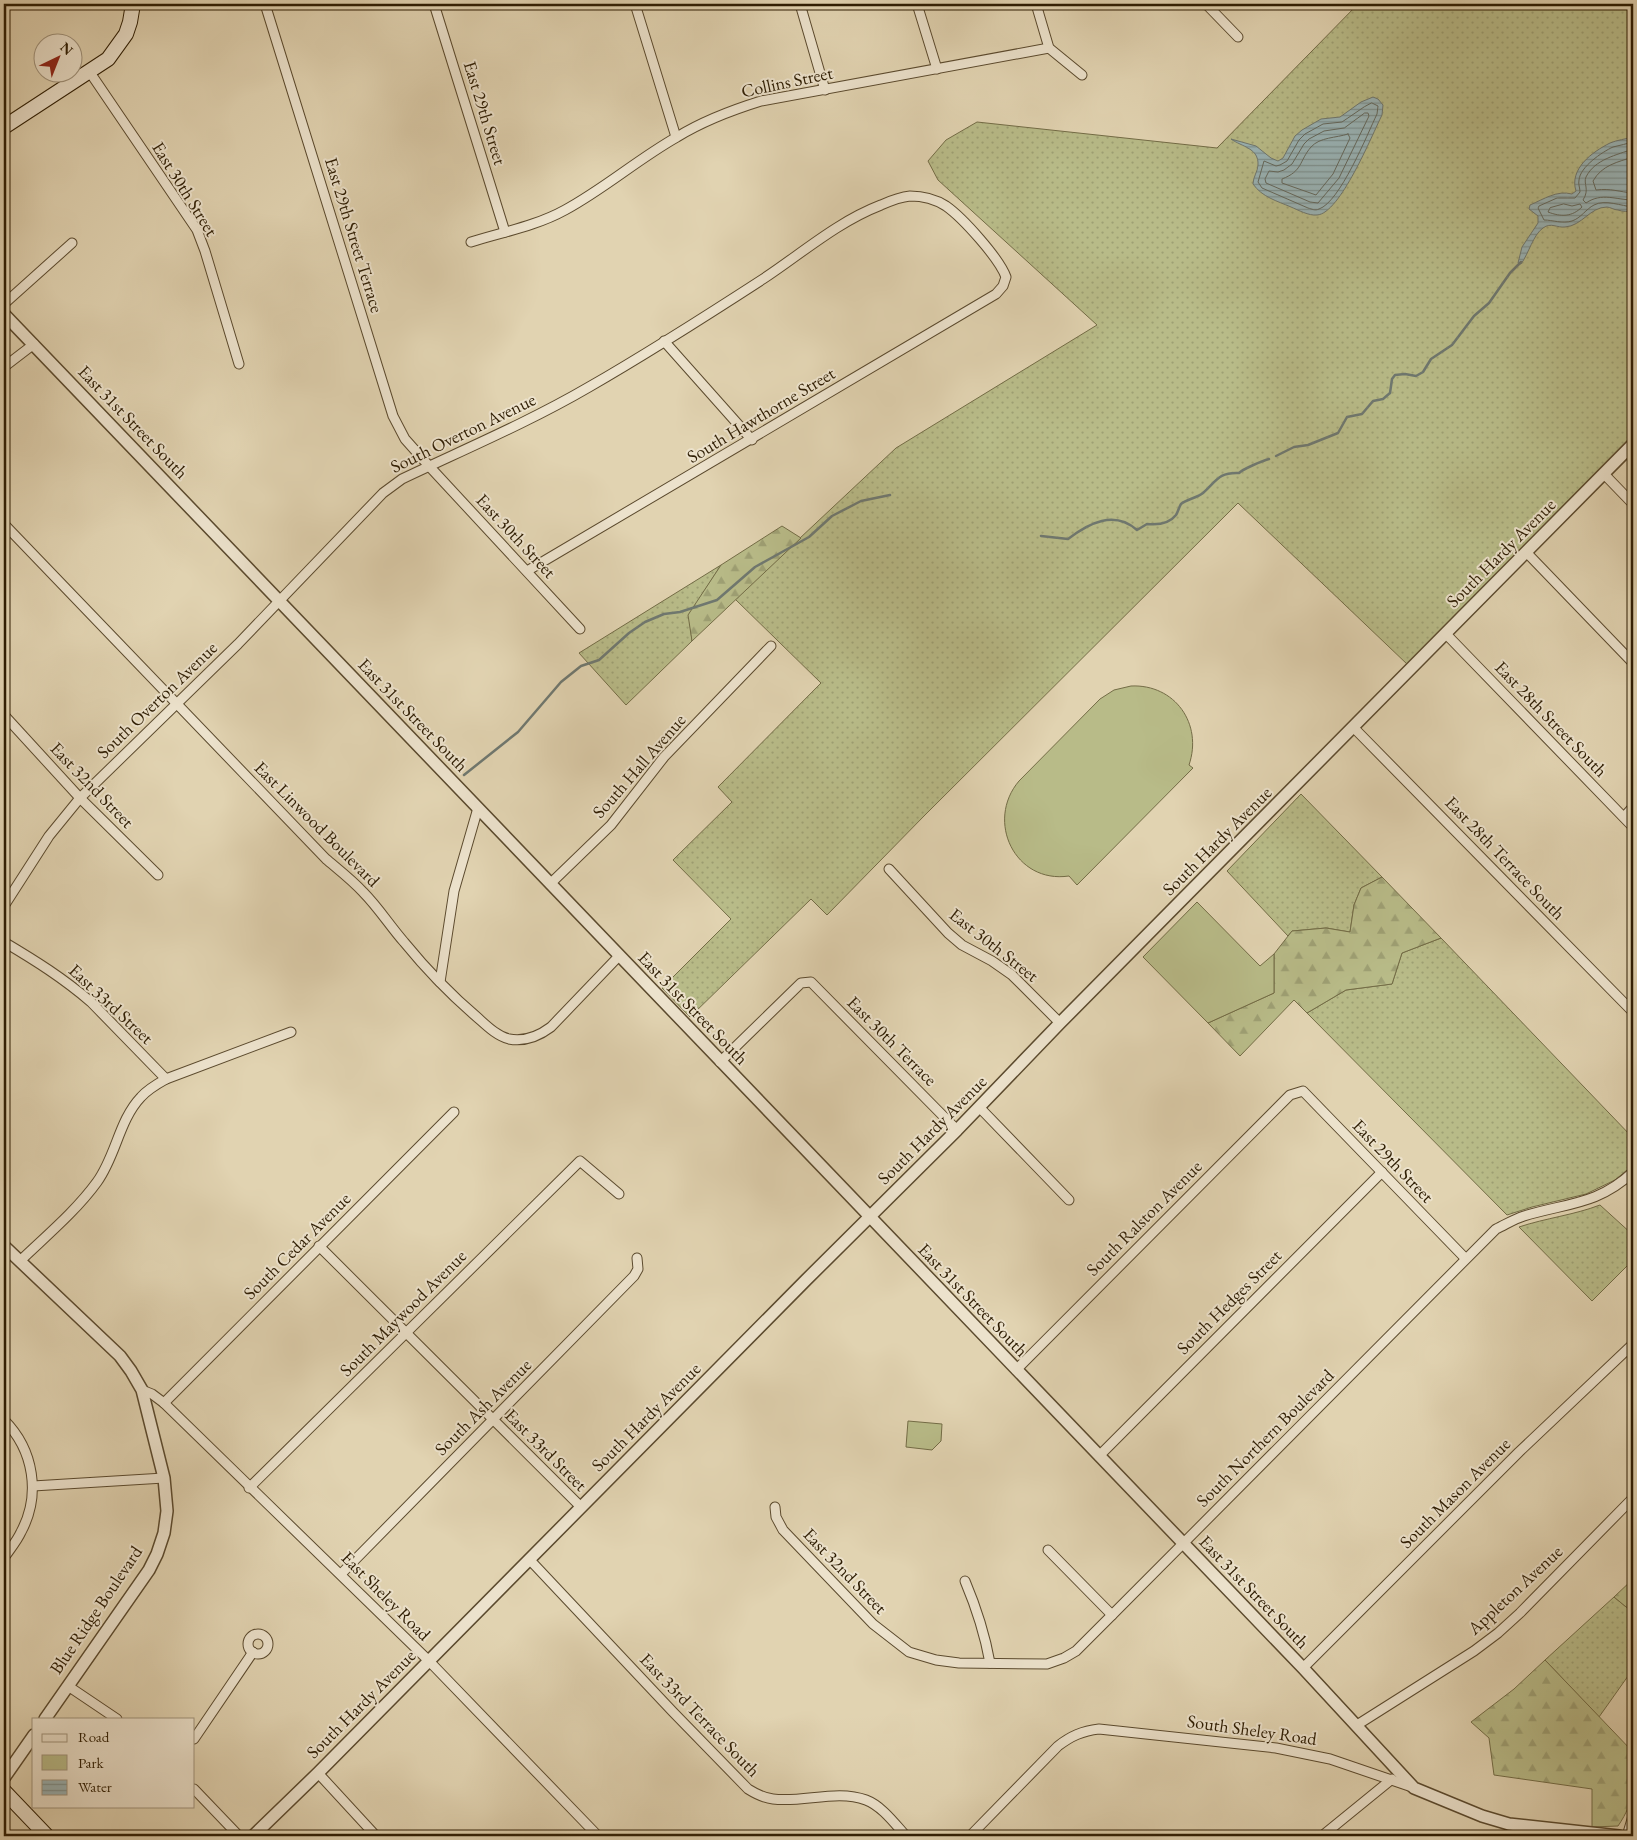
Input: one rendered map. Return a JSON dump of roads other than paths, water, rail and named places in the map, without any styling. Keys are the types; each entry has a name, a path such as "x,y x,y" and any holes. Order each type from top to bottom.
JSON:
{"main road":[{"path":"4,127 108,58 123,40 130,22 133,4"},
{"path":"4,1791 47,1836"}],"street":[{"name":"East 29th Street Terrace","path":"265,4 393,416 405,439 428,466"},
{"name":"East 29th Street","path":"434,4 504,232"},
{"path":"635,4 676,137"},
{"path":"800,4 825,90"},
{"path":"917,4 937,69"},
{"path":"1036,4 1049,48 1082,75"},
{"path":"1206,4 1238,37"},
{"name":"Collins Street","path":"471,242 536,223 564,211 676,137 713,118 748,104 1049,48"},
{"name":"East 30th Street","path":"89,71 197,230 239,364"},
{"name":"South Overton Avenue","path":"4,906 48,836 80,798 238,644 383,493 402,478 544,412 590,387 763,279 847,221 897,198 913,196 934,200 945,205 955,213 996,257 1002,267 1006,280"},
{"path":"4,304 72,242"},
{"name":"South Hawthorne Street","path":"528,571 996,294 1006,280"},
{"name":"East 31st Street South","path":"4,314 1303,1668 1414,1788"},
{"path":"664,341 752,440"},
{"path":"4,367 34,344"},
{"name":"South Hardy Avenue","path":"253,1836 980,1108 1060,1023 1633,444"},
{"name":"East 30th Street","path":"428,466 528,571 580,629"},
{"path":"1604,474 1633,504"},
{"name":"East Linwood Boulevard","path":"4,524 326,859 363,892 405,944 440,982 467,1009 497,1034 514,1039 531,1038 542,1034 619,956"},
{"path":"1526,553 1633,663"},
{"name":"East 28th Street South","path":"1446,634 1633,827"},
{"name":"South Hall Avenue","path":"550,884 611,825 664,757 771,646"},
{"name":"East 32nd Street","path":"4,716 80,798 158,876"},
{"name":"East 28th Terrace South","path":"1354,728 1633,1012"},
{"path":"1624,817 1633,807"},
{"path":"440,982 454,891 478,808"},
{"name":"East 30th Street","path":"889,869 948,933 962,945 992,961 1012,975 1060,1023"},
{"name":"East 33rd Street","path":"4,942 47,967 78,991 166,1079"},
{"name":"East 30th Terrace","path":"720,1062 801,983 811,982 957,1130"},
{"path":"20,1261 85,1197 98,1180 110,1159 129,1114 140,1097 166,1079 291,1032"},
{"name":"East 29th Street","path":"1296,1092 1303,1091 1465,1258"},
{"name":"South Ralston Avenue","path":"1016,1370 1290,1094 1296,1092"},
{"path":"980,1108 1070,1200"},
{"name":"South Cedar Avenue","path":"164,1403 454,1112"},
{"name":"South Maywood Avenue","path":"249,1488 580,1161 619,1194"},
{"name":"South Hedges Street","path":"1099,1456 1382,1172"},
{"name":"South Northern Boulevard","path":"905,1649 936,1660 959,1663 1047,1664 1076,1651 1465,1258 1496,1229 1522,1216 1587,1201 1617,1186 1633,1172"},
{"name":"Blue Ridge Boulevard","path":"4,1246 120,1356 131,1371 142,1390 164,1478 168,1511 164,1533 149,1570 46,1718"},
{"name":"East 33rd Street","path":"319,1246 581,1507"},
{"name":"South Ash Avenue","path":"341,1574 634,1276 638,1269 637,1258"},
{"name":"South Mason Avenue","path":"1303,1668 1519,1452 1633,1344"},
{"name":"East Sheley Road","path":"142,1390 152,1394 164,1403 249,1488 341,1574 598,1836"},
{"path":"4,1420 19,1439 25,1452 33,1486 27,1520 21,1533 4,1558"},
{"path":"33,1486 164,1478"},
{"name":"Appleton Avenue","path":"1357,1725 1474,1651 1498,1633 1633,1498"},
{"name":"East 32nd Street","path":"775,1507 776,1518 783,1530 873,1624 905,1649"},
{"path":"1048,1550 1112,1614"},
{"name":"East 33rd Terrace South","path":"529,1559 748,1789 760,1796 774,1799 851,1796 867,1801 880,1810 906,1836"},
{"path":"965,1580 987,1645 990,1663"},
{"path":"195,1738 253,1652"},
{"path":"68,1686 116,1718"},
{"name":"South Sheley Road","path":"970,1836 1058,1746 1071,1736 1087,1731 1099,1730 1276,1748 1330,1760 1392,1779 1482,1816 1508,1824 1619,1836"},
{"path":"4,1778 32,1738"},
{"path":"318,1773 376,1836"},
{"path":"1322,1836 1392,1779"},
{"path":"195,1790 239,1836"},
{"path":"1627,1836 1633,1816"}],"water":[{"path":"1373,97 1378,99 1383,105 1382,115 1345,188 1326,211 1317,215 1311,215 1275,201 1253,184 1258,159 1253,151 1231,139 1256,146 1278,161 1283,158 1295,136 1302,130 1321,119 1340,117 1361,102"},
{"path":"1633,137 1633,212 1615,210 1608,207 1601,208 1571,226 1546,226 1536,235 1521,264 1518,263 1522,247 1538,223 1538,216 1529,209 1530,205 1556,194 1572,194 1576,191 1576,175 1589,156 1610,143"}],"waterway":[{"path":"1276,456 1294,447 1308,445 1338,433 1347,417 1362,414 1373,401 1383,399 1390,393 1392,379 1395,375 1416,376 1423,372 1431,359 1452,345 1474,316 1489,303 1510,273 1521,262"},
{"path":"1041,536 1068,539 1084,528 1102,521 1119,521 1137,530 1147,524 1166,522 1176,515 1181,504 1201,495 1222,476 1239,473 1244,469 1269,459"},
{"path":"464,775 518,732 561,682 581,666 599,660 629,633 645,622 664,614 680,612 717,600 755,567 809,537 832,516 861,501 890,495"}]}
